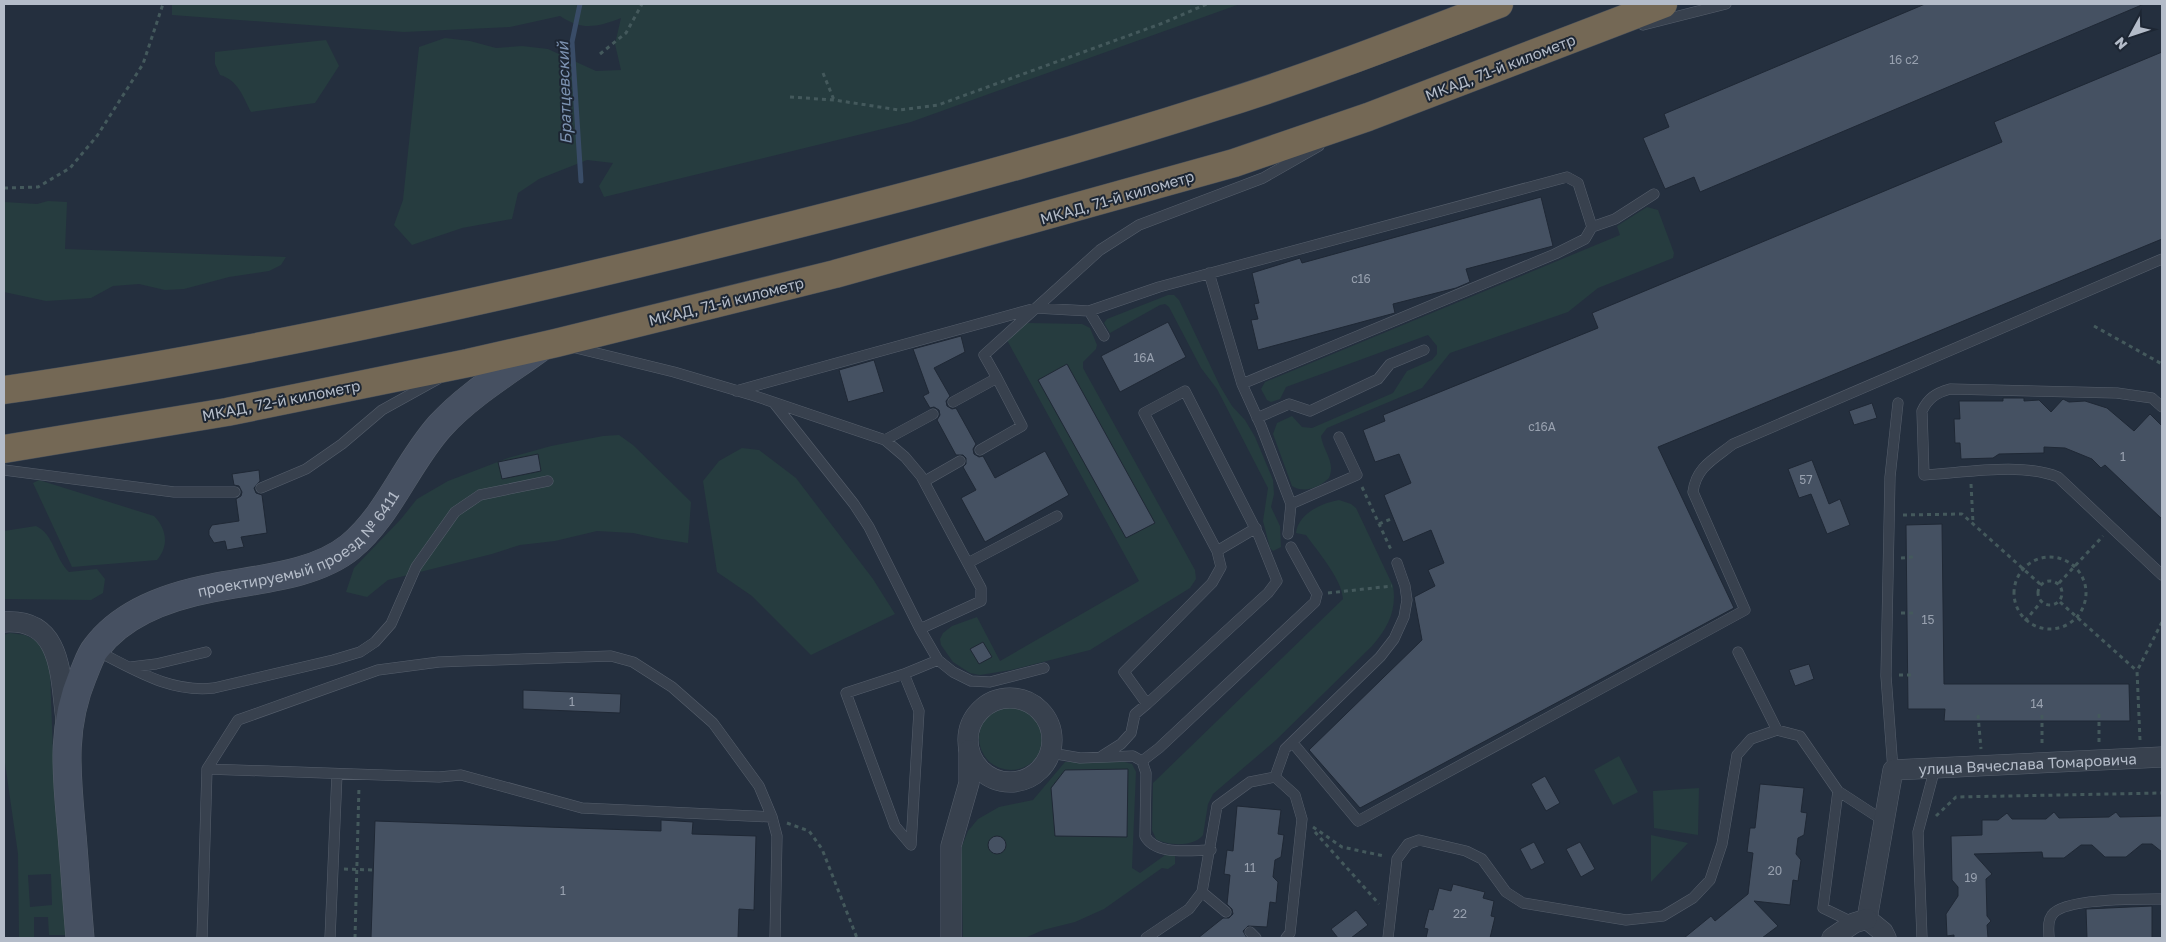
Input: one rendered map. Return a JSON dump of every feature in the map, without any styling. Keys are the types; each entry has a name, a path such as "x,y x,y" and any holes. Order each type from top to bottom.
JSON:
{"highway":[{"path":"4,390 233,351 544,287 820,219 1090,146 1216,107 1331,68 1499,4"},
{"name":"МКАД, 71-й километр","path":"549,345 835,274 1109,200 1234,163 1368,117 1663,4"},
{"name":"МКАД, 72-й километр","path":"4,449 227,412 549,345"}],"street":[{"name":"проектируемый проезд № 6411","path":"80,938 66,769 67,732 72,706 94,649 106,636 132,615 209,588 271,578 324,563 350,546 379,516 410,465 440,426 469,399 549,345"},
{"name":"проектируемый проезд № 6411","path":"4,622 20,622 34,625 47,637 55,650 67,732"},
{"path":"951,938 950,846 969,783 968,732 974,717 986,705 1001,698 1018,698 1035,705 1044,715 1051,728 1051,753 1046,763 1036,774 1021,781 1001,781 987,775 976,764 969,748"},
{"name":"улица Вячеслава Томаровича","path":"1893,770 2162,757"},
{"path":"1832,938 1860,921 1884,821 1893,770"},
{"path":"958,819 980,792 1001,781"},
{"path":"1860,921 1882,932 1886,938"}],"lane":[{"path":"1538,52 1726,4"},
{"path":"980,450 1022,426 984,355 1100,250 1139,225 1263,178 1368,117"},
{"path":"736,391 1036,308 1089,310 1135,294 1209,273 1567,177 1578,183 1592,226"},
{"path":"1242,384 1555,254 1585,239 1592,226 1615,219 1654,194"},
{"path":"1292,742 1358,820 1745,610 1693,492 1694,479 1703,467 1733,444 2162,259"},
{"path":"1209,273 1242,384 1290,504 1287,523 1288,534"},
{"path":"1089,310 1104,336"},
{"path":"549,345 674,372 886,440 905,457 925,481 981,588 981,600 920,629"},
{"path":"1257,418 1289,404 1310,411 1378,380 1390,364 1424,350"},
{"path":"261,488 306,469 342,444 382,410 468,363"},
{"path":"953,402 997,378"},
{"path":"2162,407 2152,398 2117,393 1950,389 1941,392 1926,402 1922,411 1924,475 2026,469 2044,471 2058,477 2162,575"},
{"path":"1102,756 1121,744 1131,733 1135,714 1147,704 1268,593 1277,581 1256,528 1185,392 1144,413 1218,551 1221,567 1212,583 1124,672 1147,704"},
{"path":"774,403 854,504 869,528 920,629 938,660 953,672 972,681 990,682 1044,668"},
{"path":"1893,770 1886,676 1890,477 1898,403"},
{"path":"886,440 933,414"},
{"path":"1290,504 1357,475 1339,436"},
{"path":"925,481 960,461"},
{"path":"4,470 174,492 235,492"},
{"path":"94,649 155,680 180,688 196,690 242,682 360,652 375,642 391,624 416,567 455,512 480,495 548,481"},
{"path":"968,564 1057,516"},
{"path":"1218,551 1256,528"},
{"path":"1142,761 1159,748 1315,602 1317,594 1291,548"},
{"path":"1275,777 1285,749 1380,657 1394,639 1404,617 1407,600 1405,586 1397,563"},
{"path":"130,667 156,664 206,652"},
{"path":"1738,652 1776,730"},
{"path":"202,938 207,769 238,720 378,670 439,662 612,656 633,662 672,687 713,723 759,786 772,817 776,836 774,938"},
{"path":"904,674 919,711 911,845 895,826 846,693 904,674 938,660"},
{"path":"1388,938 1397,859 1408,844 1419,840 1466,851 1482,859 1506,892 1523,903 1626,920 1663,916 1692,898 1710,880 1722,844 1737,756 1751,739 1776,730 1800,736 1838,791 1884,821"},
{"path":"1051,753 1080,758 1133,756 1142,761 1146,773 1145,836 1148,842 1160,849 1210,850"},
{"path":"1922,938 1918,832 1935,768"},
{"path":"207,769 439,777 461,775 582,808 772,817"},
{"path":"330,938 337,774"},
{"path":"1275,777 1295,795 1302,819 1290,933 1286,938"},
{"path":"1146,938 1189,909 1202,892 1218,806 1250,782 1275,777"},
{"path":"1838,791 1823,908 1860,921"},
{"path":"1202,892 1226,912"},
{"path":"2049,938 2048,923 2051,916 2056,910 2064,907 2092,901 2162,898"}],"path":[{"path":"4,188 38,187 70,168 97,136 143,64 163,4"},
{"path":"600,54 626,33 642,4"},
{"path":"790,97 834,100 899,110 938,105 1207,4"},
{"path":"823,73 834,100"},
{"path":"2094,326 2162,364"},
{"path":"1970,472 1973,524"},
{"path":"1357,475 1397,563"},
{"path":"1890,516 1962,514 2040,584"},
{"path":"1379,524 1393,518"},
{"path":"2059,583 2112,526"},
{"path":"2048,556 2062,558 2074,566 2083,578 2087,591 2085,605 2077,618 2065,627 2052,630 2038,628 2025,621 2016,609 2013,595 2015,582 2022,568 2034,560 2048,556"},
{"path":"2049,580 2059,583 2063,592 2060,602 2051,606 2041,602 2037,593 2040,584 2049,580"},
{"path":"1317,594 1405,586"},
{"path":"2025,621 2041,602"},
{"path":"2060,602 2137,671"},
{"path":"2141,758 2137,671 2162,622"},
{"path":"2099,714 2099,760"},
{"path":"1978,715 1982,766"},
{"path":"2042,715 2042,763"},
{"path":"355,938 359,775"},
{"path":"1922,816 1938,816 1956,797 2162,793"},
{"path":"772,817 809,831 822,849 857,938"},
{"path":"1302,819 1342,847 1397,859"},
{"path":"1302,819 1391,918"},
{"path":"333,869 373,870"}],"green space":[{"path":"172,4 1240,4 911,122 604,197 599,186 613,163 587,160 539,179 518,193 512,219 462,228 412,245 394,225 403,200 419,47 445,38 470,41 496,48 522,46 548,49 596,71 621,70 615,44 621,18 605,24 590,26 576,24 560,16 510,27 404,32 172,15"},
{"path":"326,40 339,66 315,103 251,112 236,85 220,75 215,64 215,52"},
{"path":"48,201 67,202 65,249 286,257 281,265 269,271 229,277 184,289 165,290 139,284 113,286 91,298 46,301 4,292 4,202 37,204"},
{"path":"1647,207 1658,210 1674,253 1673,258 1598,288 1568,312 1450,353 1422,388 1327,428 1321,436 1331,467 1329,478 1312,488 1302,489 1292,486 1273,434 1277,423 1292,416 1302,427 1312,428 1393,393 1407,371 1432,360 1437,354 1437,346 1428,335 1286,387 1280,399 1271,402 1267,400 1261,389 1265,382 1620,235 1617,226"},
{"path":"1168,295 1174,295 1179,300 1220,386 1255,437 1273,480 1274,494 1271,507 1280,526 1281,547 1273,551 1270,548 1263,521 1268,488 1217,389 1201,368 1169,307 1165,304 1160,305 1110,333 1104,323 1107,319"},
{"path":"1029,323 1082,324 1090,328 1097,345 1096,349 1083,362 1083,368 1195,570 1196,579 1190,588 1090,650 1011,670 980,675 970,673 953,662 941,645 940,639 943,633 952,626 977,617 1000,661 1139,581 1002,331 1013,326"},
{"path":"619,435 633,445 691,502 688,543 633,533 597,531 555,541 520,545 492,554 388,580 367,597 346,592 354,568 401,519 417,499 448,481 508,458 551,446 603,436"},
{"path":"742,448 759,450 796,478 873,579 895,614 811,655 752,596 717,572 703,481 719,461"},
{"path":"39,480 154,516 164,532 165,543 161,555 157,560 72,567 33,483"},
{"path":"1339,500 1356,508 1393,586 1394,603 1387,625 1372,646 1276,740 1213,794 1208,804 1203,835 1199,839 1194,842 1174,844 1156,839 1152,830 1153,783 1343,599 1342,591 1334,574 1323,557 1306,535 1296,533 1301,520 1312,510"},
{"path":"36,526 47,535 64,567 69,572 97,569 105,579 103,593 91,600 4,599 4,531"},
{"path":"10,633 25,635 37,641 43,647 50,671 55,809 63,855 67,935 49,935 48,917 34,917 34,938 19,938 18,854 4,756 4,635","holes":["51,874 52,905 30,907 28,875"]},
{"path":"1011,706 1029,711 1034,715 1038,720 1043,738 1038,756 1034,761 1029,765 1011,770 993,765 988,761 984,756 979,738 984,720 988,715 993,711"},
{"path":"1619,756 1638,792 1613,805 1594,770"},
{"path":"1065,762 1125,762 1132,764 1136,772 1132,868 1140,873 1168,853 1175,856 1175,864 1168,869 1162,868 1104,909 1075,922 1043,930 1025,938 963,938 961,862 962,846 968,831 978,819 999,807 1033,800","holes":["1128,769 1127,837 1055,836 1051,788 1065,770"]},
{"path":"1699,788 1698,835 1654,828 1653,791"},
{"path":"1651,835 1688,843 1651,882"}],"building":[{"path":"1925,4 2144,4 1700,192 1694,177 1665,189 1643,138 1669,127 1664,114"},
{"path":"2162,52 2162,239 1658,447 1734,608 1360,808 1309,750 1422,640 1414,597 1435,586 1428,570 1444,563 1431,530 1403,542 1384,495 1411,483 1399,454 1375,462 1363,430 1385,421 1383,415 1598,328 1592,313 2002,142 1994,122"},
{"path":"1541,197 1553,246 1466,269 1470,282 1456,288 1393,304 1395,313 1258,350 1251,320 1258,319 1254,304 1259,303 1252,273 1300,258 1302,263"},
{"path":"1168,322 1186,357 1120,392 1101,356"},
{"path":"961,336 965,352 934,368 950,396 946,401 947,406 952,409 956,408 976,444 973,449 974,454 979,457 983,456 995,478 1045,451 1069,495 985,542 961,498 976,490 963,467 966,464 966,458 963,455 956,455 937,420 940,415 939,410 934,407 930,408 923,396 929,393 913,349"},
{"path":"874,360 884,392 848,402 839,370"},
{"path":"1067,364 1155,523 1126,538 1038,380"},
{"path":"2003,398 2024,398 2024,401 2039,400 2051,412 2063,399 2069,402 2085,401 2107,408 2134,431 2150,414 2162,426 2162,519 2105,465 2101,468 2092,459 2065,448 2044,447 2044,453 1999,454 1993,458 1961,459 1960,443 1955,443 1954,419 1960,419 1959,401 2003,401"},
{"path":"1872,403 1877,418 1854,425 1849,411"},
{"path":"538,454 541,471 502,479 498,462"},
{"path":"1812,460 1829,504 1840,499 1850,525 1827,534 1811,494 1799,498 1788,469"},
{"path":"259,470 260,481 254,488 256,493 262,495 267,533 241,537 244,547 227,550 225,541 214,543 209,535 209,530 212,525 239,521 236,499 241,496 242,492 239,486 234,485 232,474"},
{"path":"1942,524 1944,684 2129,684 2130,721 1944,721 1945,709 1908,709 1906,525"},
{"path":"983,642 992,657 979,664 970,649"},
{"path":"1809,664 1814,679 1795,686 1789,670"},
{"path":"523,690 621,694 620,713 523,709"},
{"path":"1128,769 1127,837 1055,836 1051,788 1065,770"},
{"path":"1545,776 1560,803 1546,811 1531,784"},
{"path":"1760,784 1804,788 1801,812 1807,813 1804,835 1798,838 1796,854 1801,860 1798,881 1793,880 1790,905 1754,901 1778,926 1762,938 1684,938 1711,916 1715,921 1748,894 1753,853 1747,852 1750,828 1755,828"},
{"path":"1237,806 1281,810 1278,834 1284,835 1281,857 1275,860 1273,877 1278,882 1276,903 1270,902 1267,927 1248,926 1243,931 1247,938 1198,938 1223,918 1229,918 1233,914 1232,909 1227,904 1230,875 1224,874 1227,850 1233,851"},
{"path":"2054,812 2059,818 2109,817 2116,812 2120,817 2162,816 2162,852 2152,844 2142,844 2126,857 2105,857 2092,845 2081,845 2064,858 2043,858 2042,852 1974,854 1992,874 1986,879 1987,916 1991,921 1987,925 1988,938 1954,938 1954,935 1947,936 1946,914 1958,896 1958,887 1952,880 1951,836 1982,835 1982,820 1998,820 2007,813 2012,819 2046,819"},
{"path":"661,820 693,822 692,834 756,836 754,910 739,909 738,938 371,938 375,821 661,831"},
{"path":"993,836 1001,836 1006,841 1004,852 993,854 988,849 988,841"},
{"path":"1534,842 1545,863 1531,870 1520,849"},
{"path":"1580,842 1595,869 1581,877 1566,849"},
{"path":"1453,884 1485,892 1483,898 1494,901 1491,916 1495,917 1490,938 1426,938 1428,929 1424,928 1429,909 1433,910 1439,888 1451,891"},
{"path":"2152,906 2152,938 2087,938 2086,909"},
{"path":"1356,910 1368,925 1351,938 1338,938 1331,929"}],"waterway":[{"name":"Братцевский","path":"580,4 572,42 581,181"}]}
